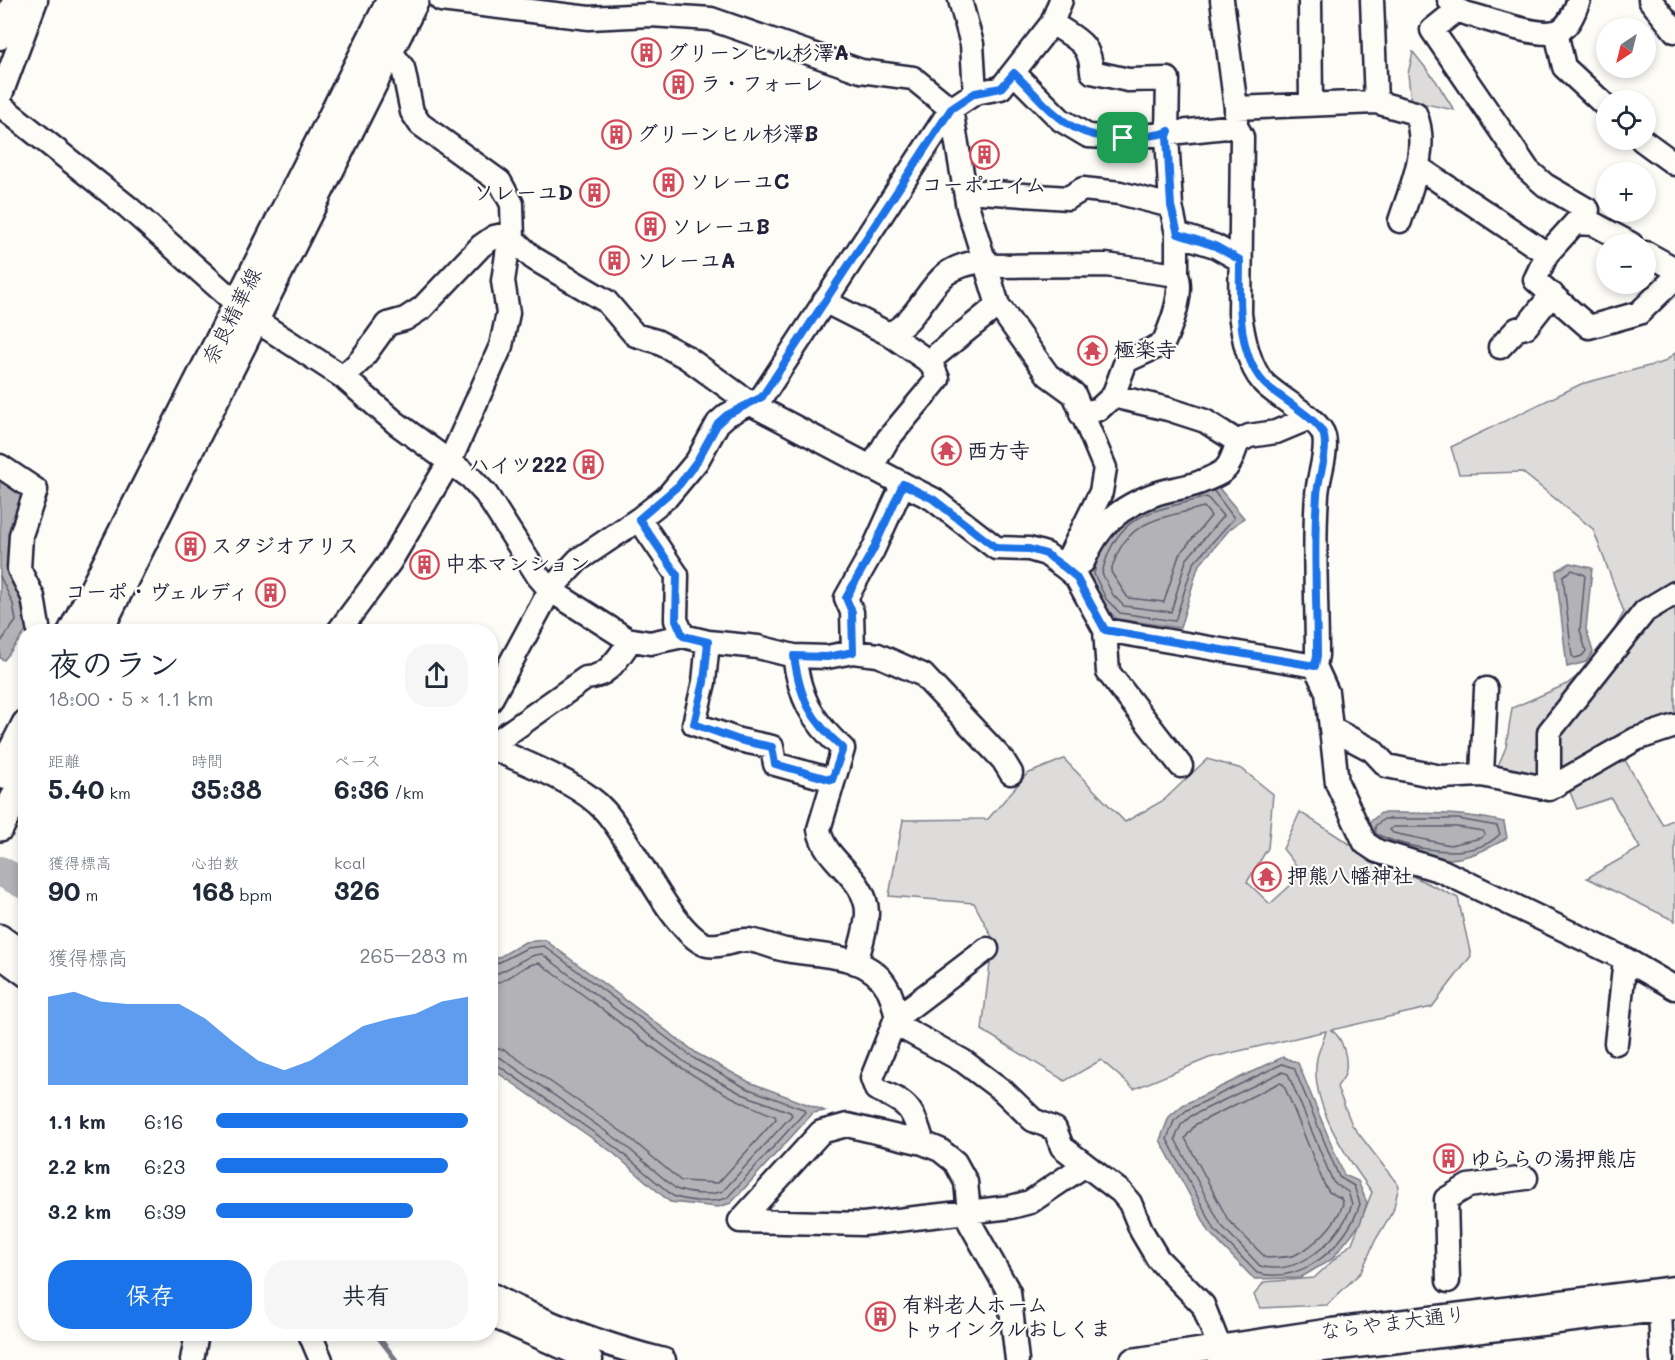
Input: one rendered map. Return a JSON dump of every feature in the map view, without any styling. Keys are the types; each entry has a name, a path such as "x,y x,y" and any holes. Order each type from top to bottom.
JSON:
{"main road":[{"name":"奈良精華線","path":"102,624 391,0"},
{"name":"奈良精華線","path":"76,624 390,51 415,0"},
{"path":"0,775 18,740"},
{"path":"0,827 18,792"}],"street":[{"path":"0,38 14,0"},
{"path":"0,97 36,0"},
{"path":"441,0 589,18 650,15 711,19 861,71 913,78 951,109 965,191 998,305 1048,375 1074,394 1105,468 1101,492 1070,572"},
{"path":"960,0 972,44 975,93"},
{"path":"498,686 550,590 578,560 639,519 679,485 697,461 718,423 727,415 762,397 951,109 975,93 1001,88 1052,23 1061,0"},
{"path":"1222,0 1236,117 1242,137 1240,260 1243,335 1256,370 1264,383 1300,409 1307,419 1318,425 1324,435 1325,449 1317,496 1317,656 1315,666 1327,693 1337,783 1365,843 1377,851 1442,871 1625,959 1675,988"},
{"path":"1310,0 1311,104"},
{"path":"1372,0 1376,102"},
{"path":"1579,0 1571,19 1556,32 1539,32 1453,5 1432,30 1528,170 1545,185 1588,210"},
{"path":"1650,0 1675,31"},
{"path":"1052,23 1087,47 1091,56 1092,72 1128,80 1168,79 1169,131 1167,136 1171,206 1178,234 1178,295 1163,344 1126,361 1113,396 1098,409 1081,414"},
{"path":"1556,32 1564,67 1596,97"},
{"path":"344,624 390,562 450,461 501,346 508,313 503,281 512,236 512,204 500,182 420,124 412,112 403,68 390,51"},
{"path":"1014,73 1061,120 1088,136 1123,138 1311,104 1376,102 1415,113 1421,127 1418,167 1400,221"},
{"path":"0,105 128,207 246,312 343,377 396,423 450,461 486,494 550,590 631,640 650,643 683,636 708,642 758,647 794,656 827,657 853,652 878,655 923,675 1003,760 1011,773"},
{"path":"1656,150 1675,164"},
{"path":"1418,167 1546,254"},
{"path":"965,191 1068,198 1083,189 1120,193 1171,206"},
{"path":"1612,234 1594,224 1575,223 1546,254 1535,280 1589,327 1638,313 1675,278"},
{"path":"1178,234 1215,246 1240,260"},
{"path":"343,377 361,360 387,324 405,318 422,308 481,246 494,237 512,236 533,258 606,301 635,334 656,341 686,357 751,404 933,499 996,548 1038,551 1046,554 1070,572 1105,630 1108,672 1181,766"},
{"path":"1656,259 1675,269"},
{"path":"889,334 911,319 945,275 964,265 987,263 1106,265 1177,275"},
{"path":"1500,347 1517,328 1526,327 1552,294"},
{"path":"824,301 889,334 932,363 938,379 888,439 871,468"},
{"path":"932,363 940,350 998,305"},
{"path":"1113,396 1168,409 1205,421 1238,442"},
{"path":"1070,572 1108,520 1124,509 1160,493 1192,486 1217,474 1227,468 1238,442 1249,436 1276,432 1307,419"},
{"path":"0,466 36,490 21,534 19,569 33,597 38,624"},
{"path":"853,652 852,612 846,598 873,550 903,484"},
{"path":"639,519 677,575 676,620 683,636"},
{"path":"1549,789 1549,732 1645,611 1675,593"},
{"path":"1105,630 1315,666"},
{"path":"498,741 586,678 600,676 611,668 631,640"},
{"path":"708,642 704,682 694,724 739,740 772,747 775,764 832,780"},
{"path":"794,656 798,684 810,712 843,748 819,829 820,836 835,858 855,879 867,912 856,963"},
{"path":"1482,776 1486,689"},
{"path":"1332,729 1372,750 1387,766 1441,777 1482,776 1549,789 1636,739 1675,726"},
{"path":"498,751 592,798 630,843 679,923 701,943 708,946 750,940 786,950 840,957 871,970 889,990 896,1018 902,1027 963,1061 1003,1091 1033,1120 1055,1129 1062,1147 1120,1192 1130,1203 1142,1232 1158,1258 1203,1305 1219,1353"},
{"path":"0,936 18,949"},
{"path":"923,1143 914,1113 895,1097 876,1089 872,1078 896,1018 987,949"},
{"path":"0,956 18,969"},
{"path":"1616,1042 1625,959"},
{"path":"1017,1360 1009,1292 970,1223 969,1213 966,1182 955,1162 940,1150 923,1143 847,1125 821,1132 740,1221 863,1224 969,1213 1011,1207 1030,1202 1085,1165"},
{"path":"1451,1317 1444,1282 1446,1199 1468,1186 1526,1179"},
{"path":"498,1298 524,1312 633,1352 664,1360"},
{"path":"1662,1360 1666,1299"},
{"name":"ならやま大通り","path":"1132,1360 1219,1353 1332,1330 1451,1317 1666,1299"},
{"name":"ならやま大通り","path":"1240,1360 1666,1299"},
{"path":"498,1319 591,1360"},
{"path":"192,1360 196,1341"},
{"path":"313,1341 321,1360"}],"shaded area":[{"path":"1413,52 1436,81 1454,110 1411,101 1408,74"},
{"path":"1675,353 1675,715 1615,743 1663,825 1675,818 1675,921 1587,878 1640,848 1611,798 1577,809 1561,770 1547,775 1498,766 1506,747 1512,708 1567,684 1598,660 1624,612 1593,529 1522,472 1459,474 1451,447 1581,384 1664,362"},
{"path":"1064,759 1125,822 1164,800 1207,759 1242,769 1273,794 1268,848 1247,882 1270,904 1303,874 1283,849 1300,812 1359,850 1458,898 1471,956 1432,1007 1331,1030 1342,1043 1345,1056 1345,1074 1337,1087 1352,1125 1399,1186 1393,1211 1376,1239 1361,1272 1327,1305 1260,1308 1254,1295 1264,1282 1314,1278 1352,1243 1372,1192 1342,1147 1324,1111 1316,1075 1317,1058 1326,1031 1209,1058 1134,1089 1101,1060 1065,1081 982,1030 993,939 974,903 889,896 903,820 988,819 1027,774"}],"water":[{"path":"0,476 26,493 31,624 18,624 18,642 4,660 0,658"},
{"path":"1213,481 1244,518 1229,530 1198,567 1180,628 1117,619 1101,603 1087,573 1100,533 1126,507"},
{"path":"1570,563 1592,568 1586,629 1593,652 1586,662 1567,667 1556,571"},
{"path":"1381,813 1443,814 1489,819 1504,822 1507,838 1465,857 1450,859 1432,857 1398,848 1370,837 1367,824"},
{"path":"545,940 698,1054 749,1082 825,1111 813,1113 731,1203 718,1207 670,1202 612,1152 498,1073 498,958 525,942"},
{"path":"1283,1057 1298,1063 1344,1175 1358,1181 1367,1203 1360,1224 1332,1259 1300,1278 1254,1279 1210,1233 1160,1140 1169,1117 1183,1105"}],"waterway":[{"path":"0,871 18,881"},
{"path":"381,1341 396,1360"}],"place":[{"name":"グリーンヒル杉澤A","path":"646,53"},
{"name":"ラ・フォーレ","path":"679,84"},
{"name":"グリーンヒル杉澤B","path":"616,134"},
{"name":"コーポエイム","path":"984,154"},
{"name":"ソレーユC","path":"668,182"},
{"name":"ソレーユD","path":"594,193"},
{"name":"ソレーユB","path":"650,227"},
{"name":"ソレーユA","path":"615,261"},
{"name":"極楽寺","path":"1093,350"},
{"name":"西方寺","path":"946,451"},
{"name":"ハイツ222","path":"588,465"},
{"name":"スタジオアリス","path":"190,546"},
{"name":"中本マンション","path":"424,564"},
{"name":"コーポ・ヴェルディ","path":"270,592"},
{"name":"押熊八幡神社","path":"1266,876"},
{"name":"ゆららの湯押熊店","path":"1449,1159"},
{"name":"有料老人ホーム トゥインクルおしくま","path":"881,1317"}],"route":[{"path":"1014,73 1061,120 1088,136 1123,138 1164,134 1169,131 1167,136 1171,206 1178,234 1215,246 1240,260 1240,314 1243,335 1256,370 1264,383 1300,409 1307,419 1318,425 1324,435 1325,449 1317,496 1317,656 1315,666 1105,630 1076,577 1064,567 1046,554 1029,549 996,548 986,543 946,508 903,484 873,550 846,598 847,605 852,612 853,652 827,657 794,656 802,697 810,712 831,738 843,748 832,780 775,764 772,747 739,740 694,724 704,682 708,642 683,636 676,620 677,575 639,519 679,485 697,461 718,423 727,415 762,397 951,109 975,93 1001,88 1014,73"}]}
